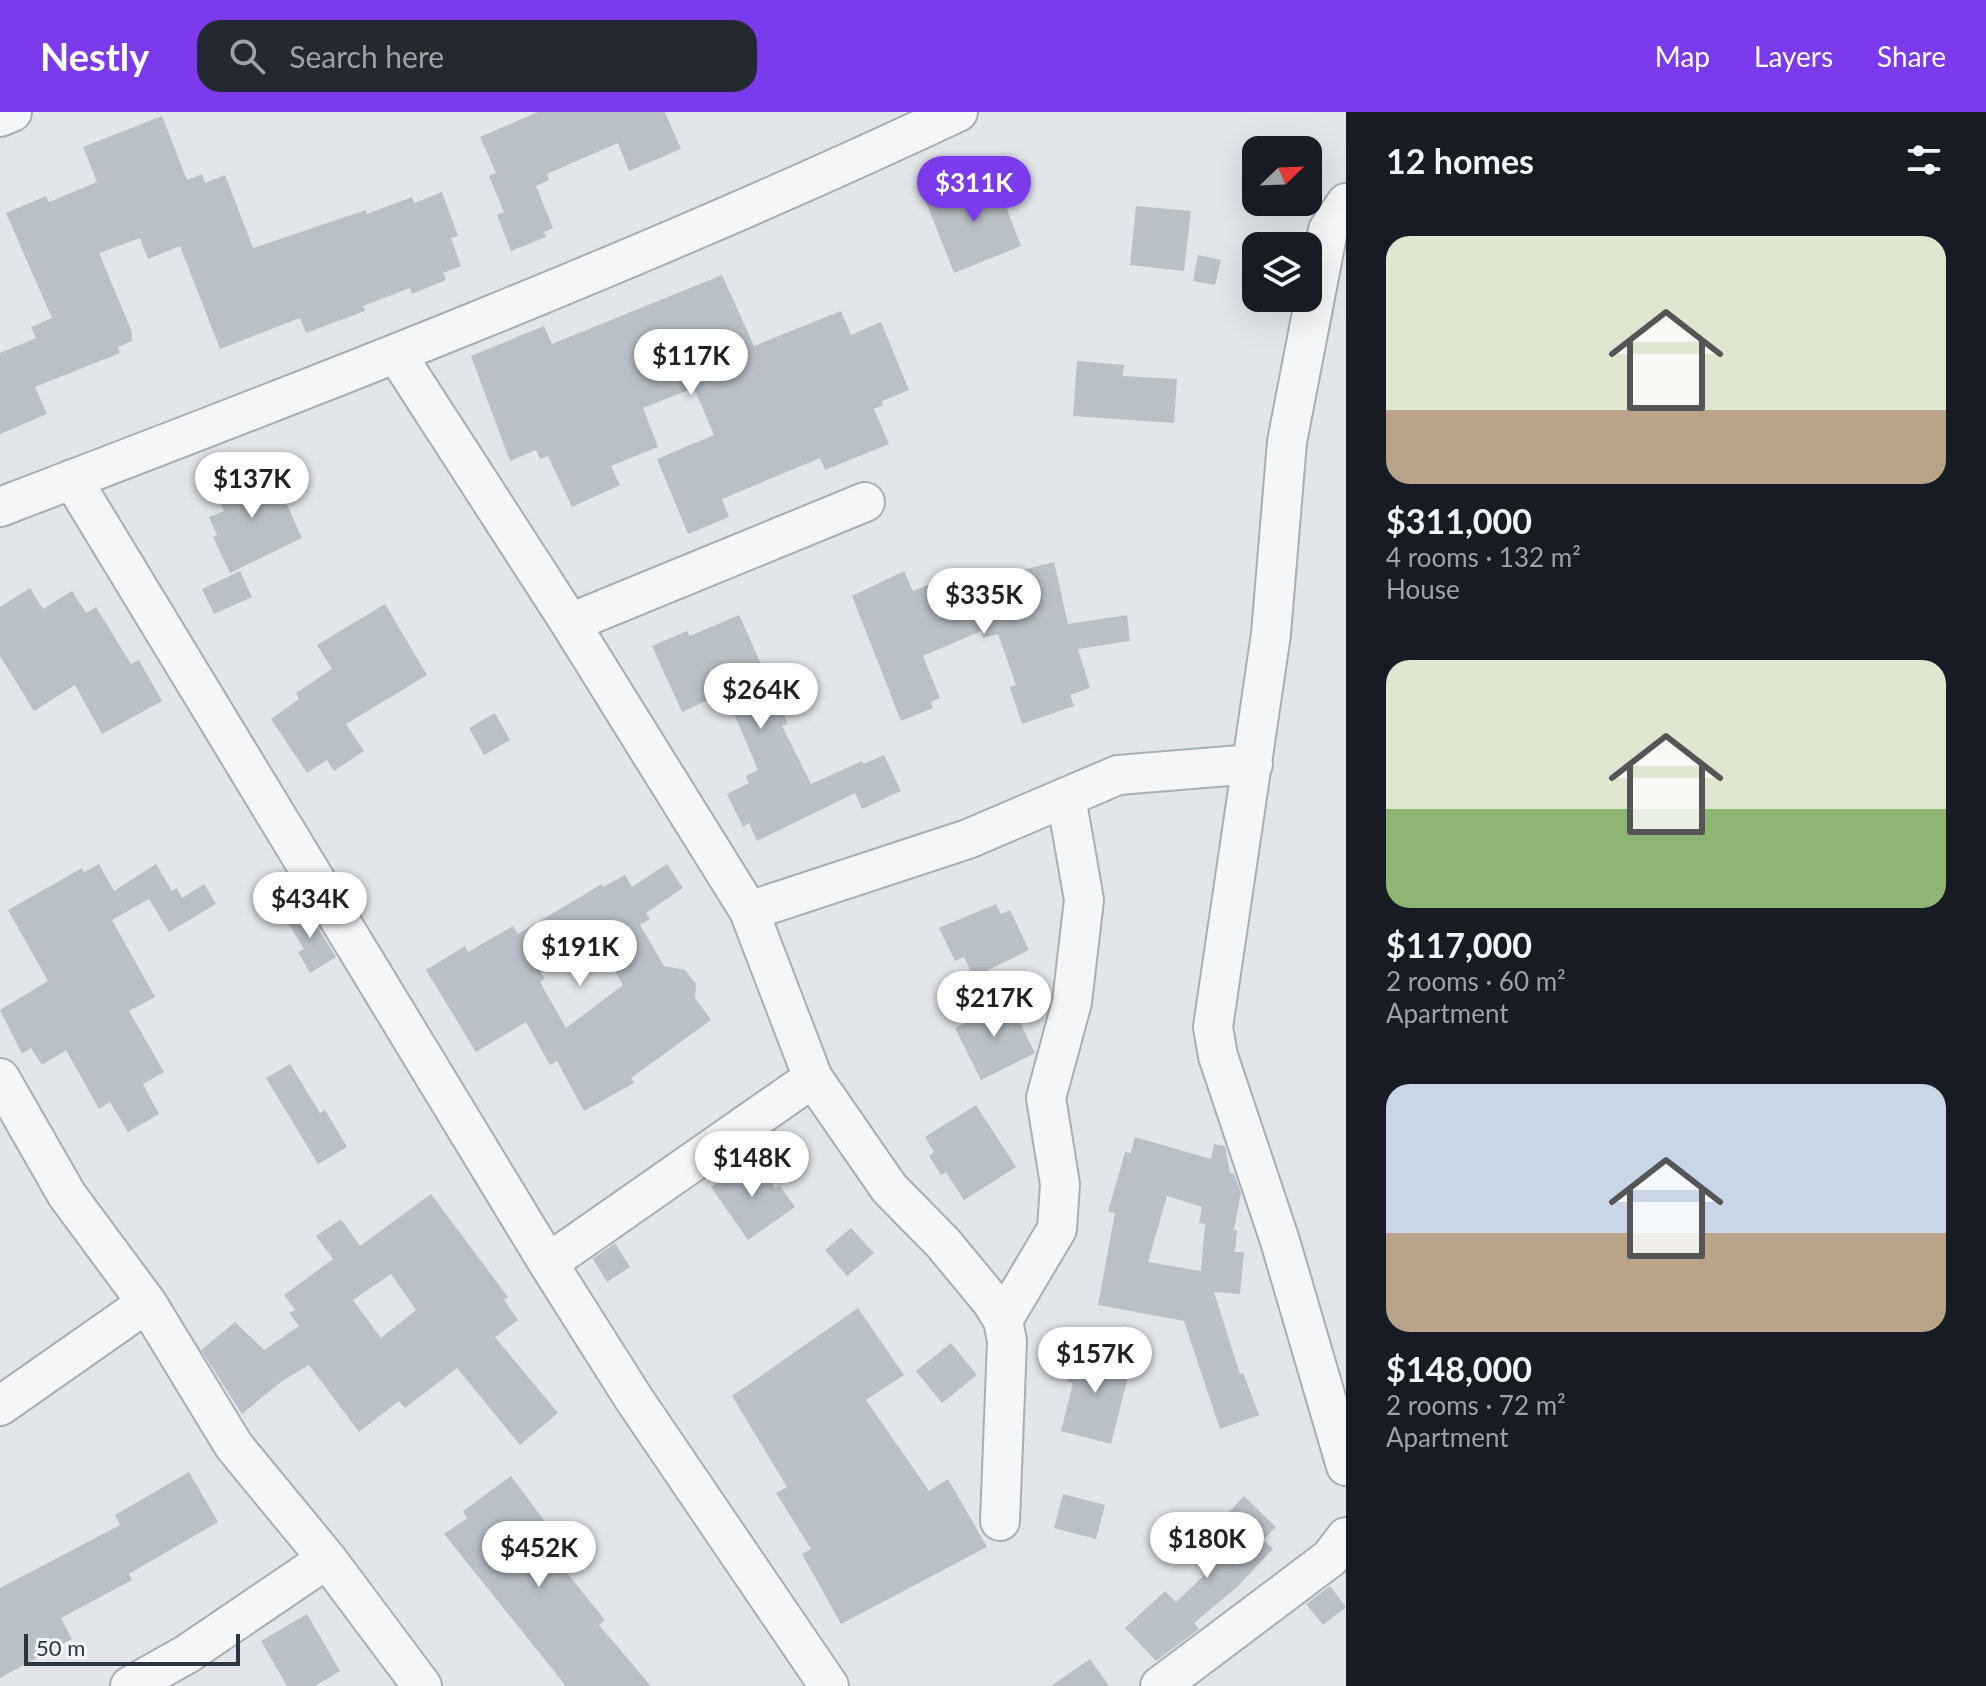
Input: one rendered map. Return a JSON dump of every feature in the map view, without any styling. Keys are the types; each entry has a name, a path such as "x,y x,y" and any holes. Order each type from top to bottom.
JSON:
{"street":[{"path":"0,117 12,112"},
{"path":"0,507 397,355 813,180 958,112"},
{"path":"1346,203 1328,230 1287,442 1271,634 1213,1027 1218,1056 1280,1241 1346,1466"},
{"path":"397,355 570,623 749,911 813,1078 889,1188 943,1243 1003,1320 1007,1341 1000,1521"},
{"path":"72,479 548,1263 634,1399 829,1686"},
{"path":"570,623 865,502"},
{"path":"749,911 968,839 1118,775 1253,764"},
{"path":"1003,1320 1057,1229 1060,1184 1046,1098 1072,1002 1084,900 1066,797"},
{"path":"0,1078 67,1195 147,1303 234,1446 327,1559 422,1686"},
{"path":"548,1263 813,1078"},
{"path":"0,1406 147,1303"},
{"path":"1160,1686 1330,1558 1346,1537"},
{"path":"130,1686 187,1654 327,1559"}],"building":[{"path":"538,112 665,112 681,149 629,171 618,143 547,174 549,180 536,186 553,228 544,232 546,237 511,251 497,215 504,212 489,176 496,173 480,137"},
{"path":"162,116 187,180 202,174 205,183 225,175 253,248 366,210 367,214 412,197 414,203 442,192 458,236 451,238 461,266 443,273 446,280 412,294 410,288 363,306 365,311 306,333 300,318 220,349 180,246 148,259 140,238 99,253 132,332 132,341 118,347 120,353 35,387 47,414 0,434 0,353 36,338 31,327 52,318 6,213 46,196 49,202 97,182 83,147"},
{"path":"994,175 1021,246 954,273 926,202"},
{"path":"1136,206 1191,211 1184,271 1130,265"},
{"path":"1198,255 1221,260 1215,285 1193,281"},
{"path":"722,275 754,346 841,311 851,335 881,322 909,390 882,401 883,405 874,409 889,444 825,470 820,458 722,499 729,517 688,534 657,459 714,435 694,388 643,408 658,447 611,466 620,485 572,507 548,456 540,459 536,450 510,461 471,356 544,326 552,344"},
{"path":"1077,361 1124,365 1123,376 1177,379 1174,423 1073,416"},
{"path":"245,465 253,483 273,473 302,538 230,573 213,537 217,535 209,517 224,511 218,499 227,494 219,477"},
{"path":"1054,562 1068,624 1127,615 1130,641 1078,649 1090,688 1070,695 1074,706 1022,724 1010,687 1016,685 998,634 983,638 981,631 923,656 940,698 931,702 933,708 901,721 852,596 904,571 913,591 957,573 961,585"},
{"path":"240,571 252,597 214,614 202,589"},
{"path":"30,588 43,609 72,591 86,613 96,607 131,664 139,660 162,701 102,734 75,685 34,711 0,656 0,607"},
{"path":"385,604 427,675 346,724 364,751 334,771 327,760 307,773 271,719 299,699 296,693 332,669 317,645"},
{"path":"739,615 788,724 782,726 811,784 862,761 864,764 884,755 901,791 862,809 855,793 757,841 749,823 743,827 727,794 749,783 746,776 758,770 725,692 682,712 652,646 687,631 690,636"},
{"path":"495,713 510,740 484,755 469,728"},
{"path":"99,864 114,891 156,864 172,891 177,888 182,898 204,884 216,904 169,932 149,899 112,920 155,997 129,1011 164,1072 143,1084 159,1114 128,1132 110,1102 99,1109 66,1050 42,1065 31,1048 22,1054 0,1010 48,981 8,910 82,868 84,872"},
{"path":"667,864 683,888 646,913 650,919 640,925 664,966 685,970 696,984 695,998 711,1020 631,1078 634,1083 584,1111 557,1061 550,1065 526,1022 476,1052 426,970 465,946 468,952 513,926 518,934 602,884 603,887 625,875 632,887","holes":["593,932 623,985 566,1028 540,982 545,979 536,964"]},
{"path":"996,904 1001,914 1010,910 1029,950 974,977 964,957 955,961 939,928"},
{"path":"304,906 336,957 310,973 298,952 304,949 285,918"},
{"path":"1007,997 1035,1053 981,1080 955,1028 969,1021 966,1016"},
{"path":"290,1064 320,1113 325,1110 347,1147 318,1164 266,1078"},
{"path":"976,1105 1016,1167 964,1200 946,1172 941,1175 929,1156 934,1152 925,1137"},
{"path":"1135,1137 1211,1159 1214,1144 1225,1146 1230,1173 1234,1174 1241,1193 1234,1230 1237,1230 1235,1252 1244,1252 1240,1294 1214,1292 1240,1374 1243,1373 1259,1415 1220,1429 1184,1321 1098,1305 1115,1213 1108,1212 1125,1152 1131,1153","holes":["1167,1196 1202,1207 1199,1223 1205,1224 1201,1271 1148,1262"]},
{"path":"753,1158 775,1188 780,1186 795,1207 748,1240 711,1187"},
{"path":"431,1194 508,1297 504,1300 518,1320 495,1337 558,1413 520,1445 457,1368 405,1408 399,1401 359,1432 309,1365 282,1381 242,1414 201,1350 235,1322 264,1350 299,1326 289,1313 295,1310 284,1295 333,1259 316,1236 341,1219 360,1246","holes":["391,1274 416,1310 381,1338 353,1300"]},
{"path":"851,1228 874,1253 847,1276 825,1250"},
{"path":"615,1243 630,1267 607,1282 593,1259"},
{"path":"858,1308 904,1375 866,1400 929,1491 948,1479 987,1547 841,1624 802,1554 811,1549 776,1493 787,1487 732,1396"},
{"path":"951,1343 977,1375 942,1403 916,1371"},
{"path":"1076,1347 1132,1361 1111,1444 1061,1431 1073,1383 1067,1382"},
{"path":"189,1472 218,1522 129,1574 132,1580 61,1618 72,1639 0,1678 0,1588 120,1525 115,1515"},
{"path":"511,1476 555,1535 544,1544 605,1620 599,1625 651,1686 566,1686 444,1534 467,1518 463,1511"},
{"path":"1063,1494 1105,1505 1096,1539 1054,1528"},
{"path":"1244,1496 1276,1527 1263,1540 1273,1549 1237,1587 1194,1623 1199,1629 1156,1661 1125,1628 1165,1591 1176,1602 1214,1566 1196,1548"},
{"path":"1330,1586 1346,1607 1323,1625 1306,1604"},
{"path":"307,1614 340,1671 315,1686 287,1686 261,1641"},
{"path":"1090,1659 1109,1686 1051,1686"}]}
